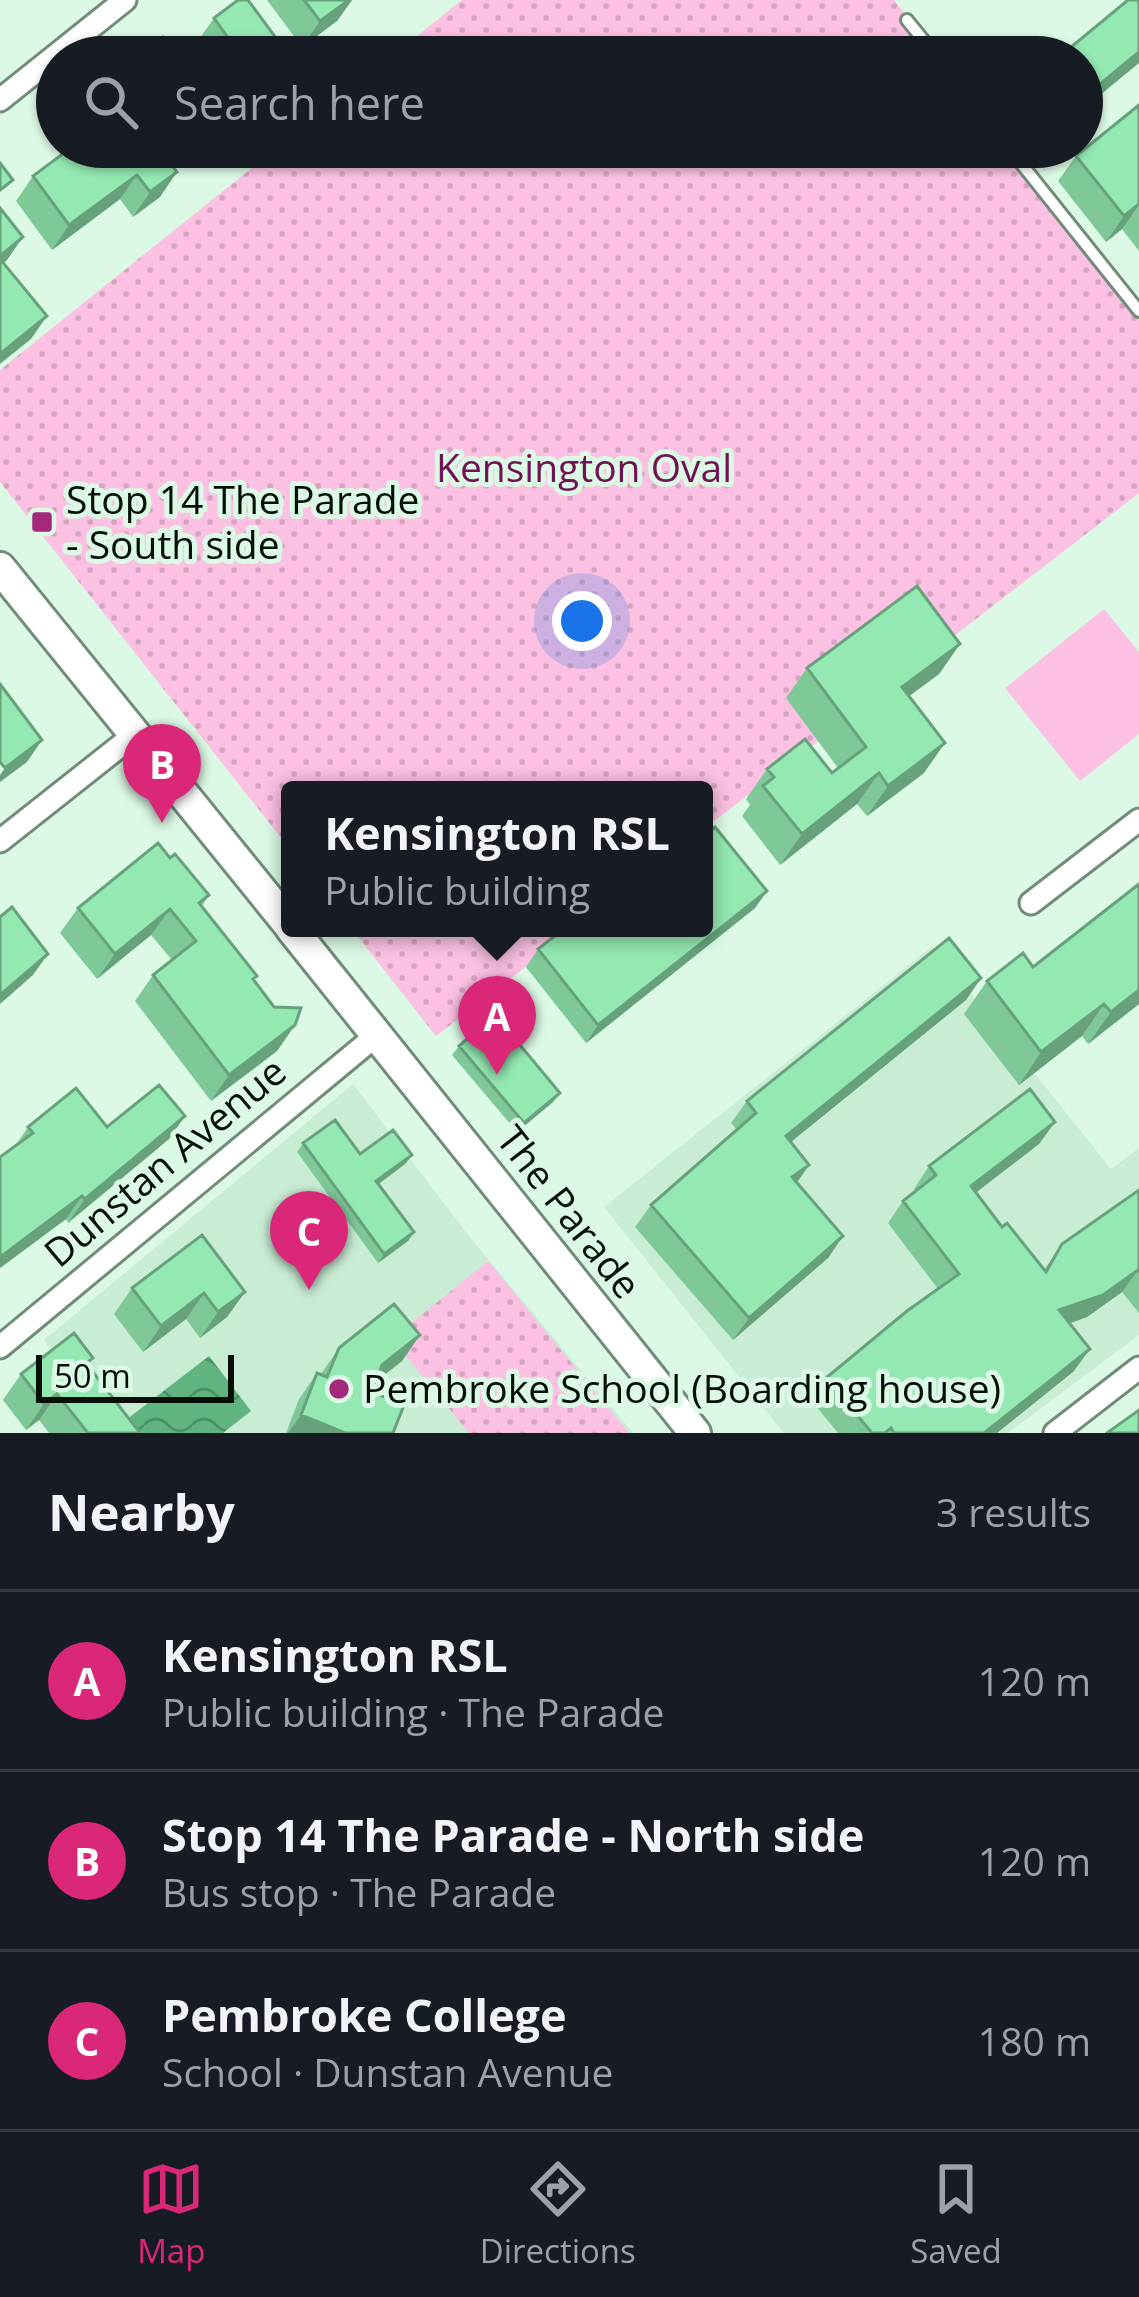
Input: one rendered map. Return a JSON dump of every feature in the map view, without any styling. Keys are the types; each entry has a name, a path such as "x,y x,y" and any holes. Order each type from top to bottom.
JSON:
{"main road":[{"name":"The Parade","path":"0,568 281,915"},
{"name":"The Parade","path":"299,937 695,1433"}],"street":[{"path":"80,36 125,0"},
{"path":"0,100 36,71"},
{"path":"0,841 134,735"},
{"path":"1031,903 1139,820"},
{"name":"Dunstan Avenue","path":"0,1347 378,1034"},
{"path":"1055,1433 1139,1368"}],"lane":[{"path":"908,20 921,36"},
{"path":"1025,168 1139,311"}],"shaded area":[{"path":"933,946 1111,1169 1139,1148 1139,1335 1008,1433 784,1433 604,1207"},
{"path":"353,1084 472,1240 633,1433 112,1433 44,1340"}],"green space":[{"path":"462,0 894,0 922,36 417,36"},
{"name":"Kensington Oval","path":"252,168 1024,168 1139,316 1139,493 713,822 713,781 281,781 281,838 0,482 0,370"},
{"path":"1104,609 1139,652 1139,734 1080,781 1005,688"},
{"path":"358,937 564,937 436,1036"},
{"path":"488,1261 629,1433 469,1433 392,1339"}],"water":[{"path":"209,1356 251,1411 223,1433 130,1433 122,1423"}],"building":[{"path":"238,0 248,0 275,36 227,36 214,18"},
{"path":"304,0 349,0 320,21"},
{"path":"1128,0 1139,0 1139,52 1103,82 1103,36 1084,36"},
{"path":"1139,105 1139,204 1124,216 1086,168 1103,168 1103,134"},
{"path":"0,163 13,180 0,190"},
{"path":"44,168 174,168 177,172 150,192 137,175 69,225 33,176"},
{"path":"0,208 23,237 0,256"},
{"path":"0,259 47,316 0,354"},
{"path":"917,586 960,644 902,687 945,743 888,786 879,773 802,834 763,786 774,777 767,769 805,739 832,773 866,747 807,668"},
{"path":"0,684 42,740 5,768 0,762"},
{"path":"713,829 767,891 713,934"},
{"path":"158,843 170,858 175,854 209,895 199,903 257,976 253,979 274,1007 301,1008 295,1025 229,1075 153,975 196,941 170,909 115,954 78,908"},
{"path":"1139,884 1139,990 1111,1012 1104,1004 1041,1052 987,981 1023,953 1033,967"},
{"path":"12,907 48,954 0,995 0,917"},
{"path":"553,937 709,937 598,1025 538,949"},
{"path":"949,938 981,978 786,1136 809,1165 792,1177 843,1236 749,1318 651,1205 756,1113 747,1101"},
{"path":"495,1015 560,1093 524,1123 459,1046"},
{"path":"159,1085 185,1116 85,1199 82,1196 0,1257 0,1157 33,1133 28,1127 76,1088 107,1127"},
{"path":"1030,1089 1055,1122 971,1186 1046,1272 1062,1244 1139,1190 1139,1272 1103,1295 1059,1310 1090,1349 984,1433 894,1433 891,1428 872,1433 826,1378 959,1274 903,1201 936,1175 929,1166"},
{"path":"335,1120 360,1154 393,1130 412,1155 376,1181 414,1232 384,1254 303,1143"},
{"path":"202,1235 245,1292 218,1312 204,1293 161,1326 132,1288"},
{"path":"394,1304 420,1335 382,1365 372,1392 404,1405 393,1433 345,1433 301,1415 317,1373 327,1377 339,1348"},
{"path":"74,1333 93,1358 86,1363 140,1433 88,1433 57,1394 44,1404 21,1374"},
{"path":"1139,1410 1139,1433 1107,1433"}],"place":[{"name":"Stop 14 The Parade - South side","path":"42,522"},
{"name":"Stop 14 The Parade - North side","path":"162,823"},
{"name":"Kensington RSL","path":"497,1075"},
{"name":"Pembroke College","path":"309,1290"},
{"name":"Pembroke School (Boarding house)","path":"339,1389"}]}
